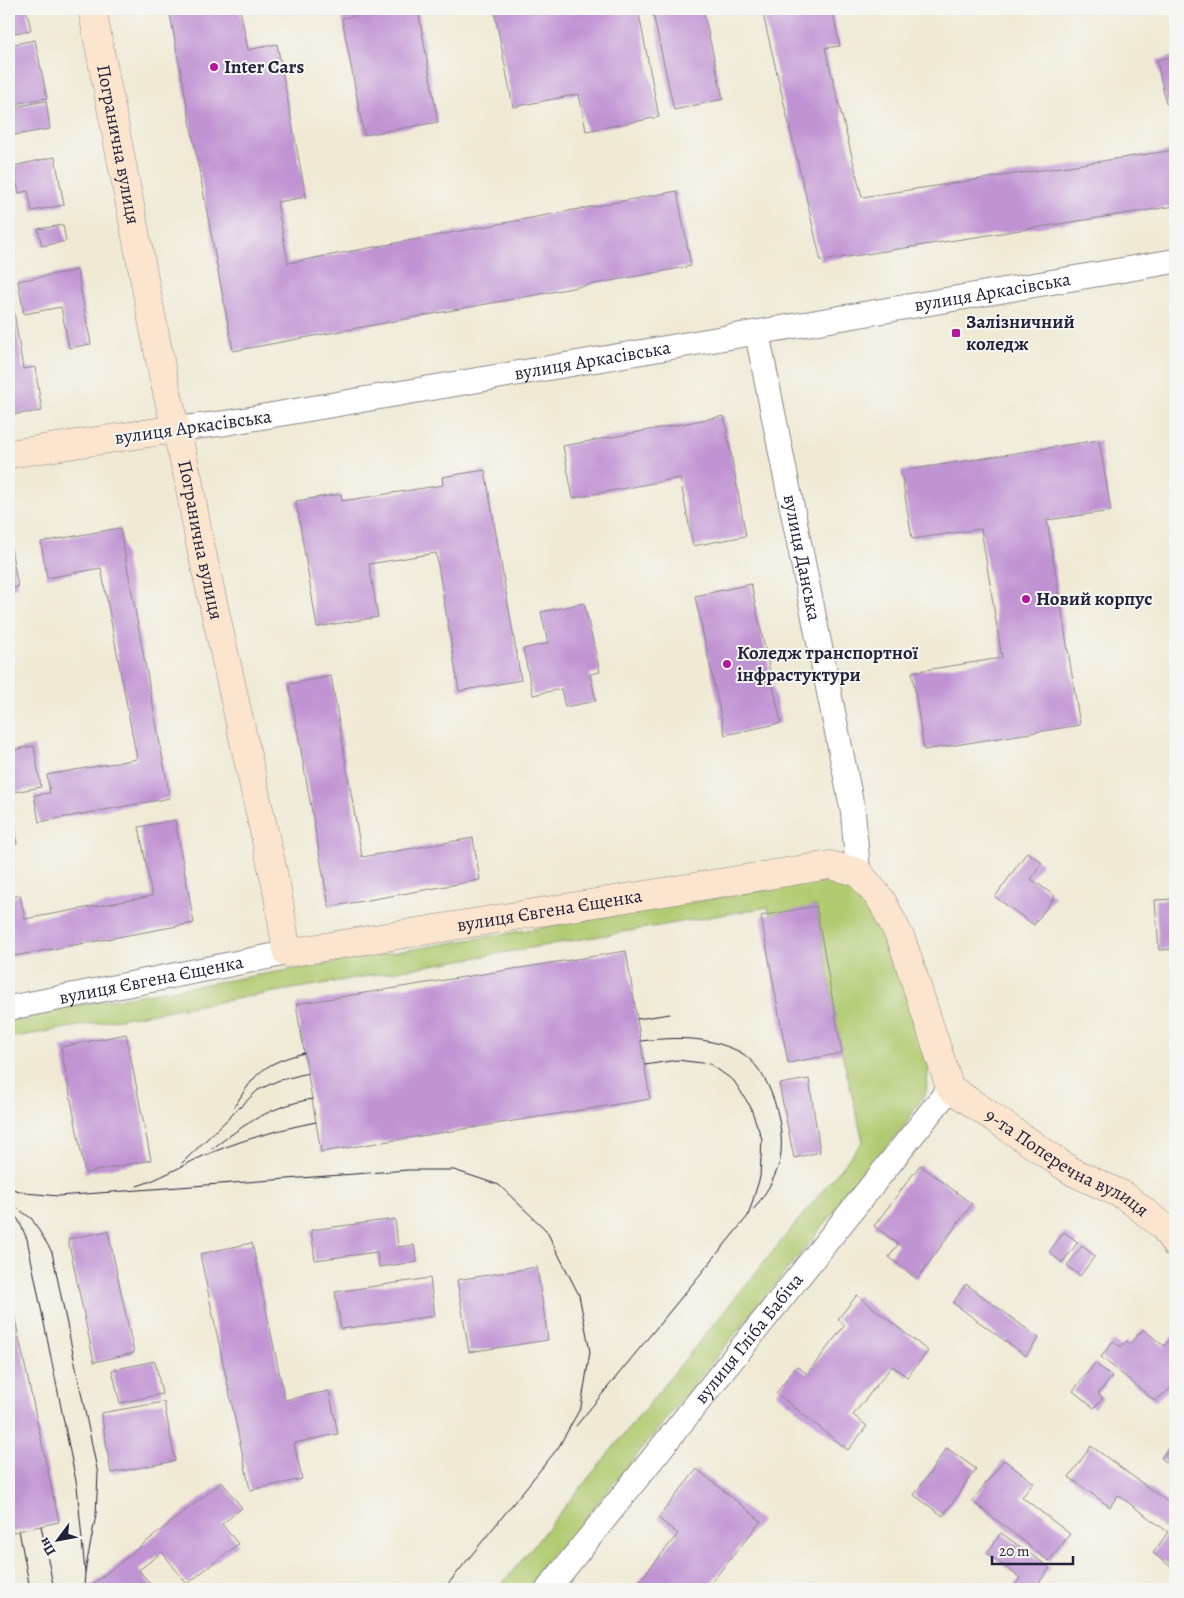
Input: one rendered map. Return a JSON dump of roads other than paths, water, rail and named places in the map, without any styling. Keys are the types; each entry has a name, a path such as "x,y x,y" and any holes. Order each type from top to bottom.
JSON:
{"street":[{"name":"Погранична вулиця","path":"92,9 163,376 276,890 288,953"},
{"name":"вулиця Аркасівська","path":"9,454 226,423 1175,261"},
{"name":"вулиця Данська","path":"757,333 853,812 858,872"},
{"name":"вулиця Євгена Єщенка","path":"9,1008 288,953 830,866 858,872"},
{"path":"858,872 882,901 902,941 950,1088"},
{"name":"9-та Поперечна вулиця","path":"950,1088 1073,1172 1125,1196 1164,1227 1175,1244"},
{"name":"вулиця Гліба Бабіча","path":"548,1589 950,1088"}],"tram line":[{"path":"637,1019 670,1014"},
{"path":"641,1041 678,1038 702,1040 726,1046 750,1059 760,1071 768,1085 779,1118 781,1150 779,1164 774,1176 765,1194 753,1210"},
{"path":"235,1106 249,1084 263,1070 280,1061 304,1053"},
{"path":"576,1426 748,1216 760,1177 762,1139 750,1106 734,1081 710,1064 677,1060 645,1065"},
{"path":"182,1163 258,1090 277,1081 308,1073"},
{"path":"212,1149 236,1131 270,1111 312,1099"},
{"path":"137,1186 229,1146 272,1132 316,1122"},
{"path":"9,1188 26,1193 58,1196 408,1170 454,1170 499,1185 546,1230 579,1295 590,1352 581,1407 558,1448 444,1589"},
{"path":"9,1202 32,1219 52,1252 98,1474 96,1515 85,1572"},
{"path":"9,1207 19,1221 27,1239 77,1486 85,1572 84,1589"},
{"path":"41,1526 54,1589"},
{"path":"19,1530 30,1589"}],"place":[{"name":"Inter Cars","path":"214,67"},
{"name":"Залізничний коледж","path":"956,333"},
{"name":"Новий корпус","path":"1026,599"},
{"name":"Коледж транспортної інфрастуктури","path":"727,664"}]}
